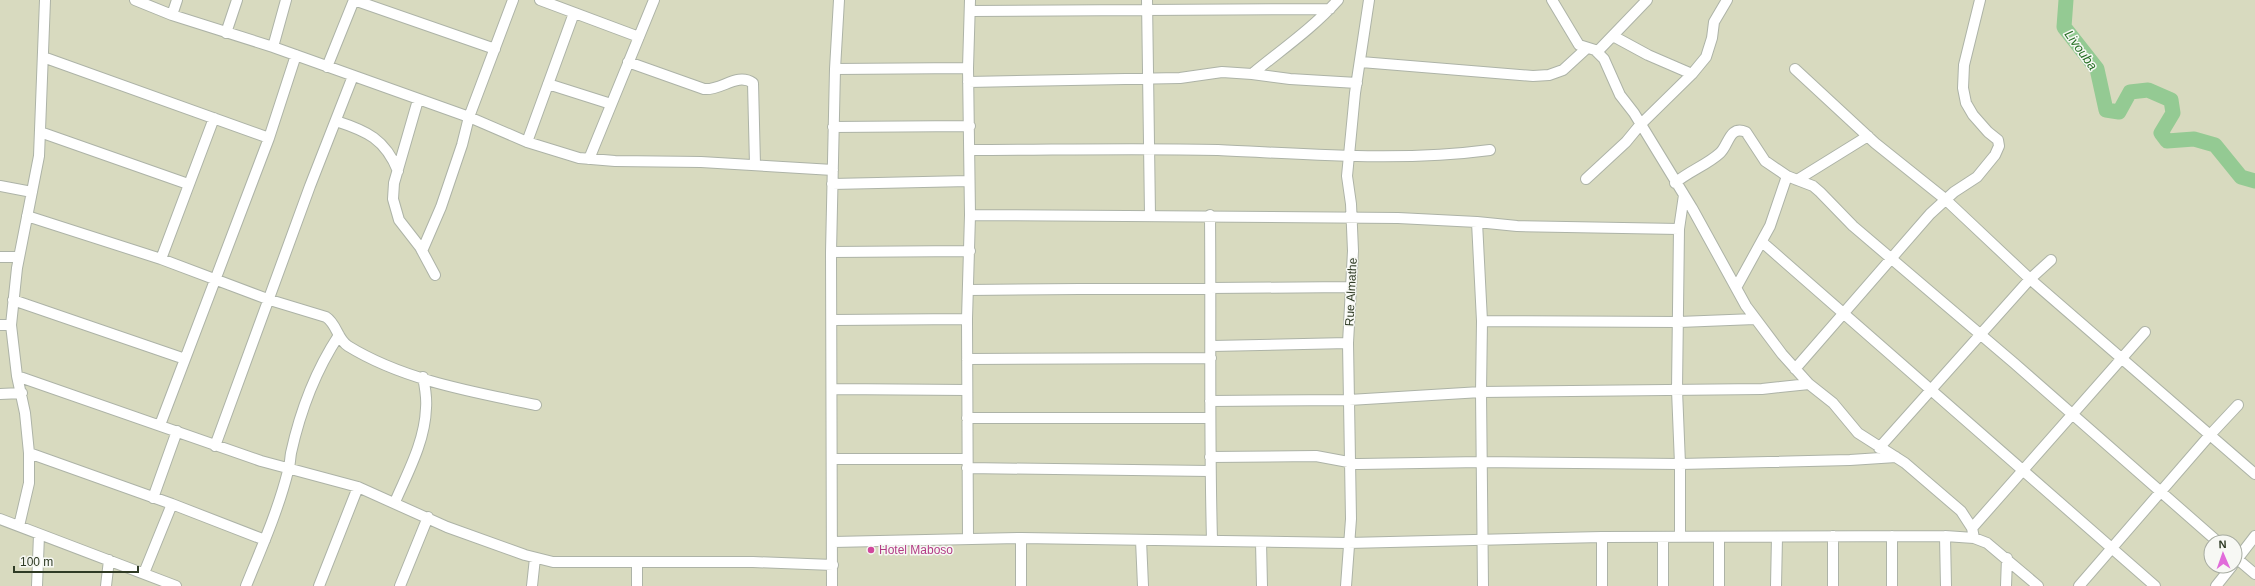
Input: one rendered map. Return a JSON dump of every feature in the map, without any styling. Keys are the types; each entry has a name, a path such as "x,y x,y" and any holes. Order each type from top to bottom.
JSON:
{"street":[{"path":"19,526 29,483 29,454 22,394 17,376 11,325 19,257 39,156 45,0"},
{"path":"135,0 172,15 273,47 469,117 527,142 589,159 755,165 833,170"},
{"path":"172,15 177,0"},
{"path":"226,33 237,0"},
{"path":"273,47 286,0"},
{"path":"328,67 354,0 496,50"},
{"path":"422,251 441,207 462,145 469,117 496,50 513,0"},
{"path":"540,0 639,37"},
{"path":"589,159 654,0"},
{"path":"832,586 833,320 831,252 833,127 839,0"},
{"path":"968,539 968,390 966,319 970,251 970,126 968,68 970,0"},
{"path":"1252,74 1292,44 1338,0"},
{"name":"Rue Almathe","path":"1346,586 1348,543 1351,529 1348,343 1352,219 1347,176 1357,83 1369,0"},
{"path":"1552,0 1577,42 1598,52 1604,59 1620,95 1684,195 1755,319 1795,369 1809,384 1832,403 1858,433 1878,448 1896,457 1932,484 1961,511 1972,528 1974,538"},
{"path":"1598,52 1647,0"},
{"path":"1795,369 1890,258 1945,199 1977,177 1995,155 1999,146 1998,140 1988,132 1973,115 1966,103 1963,88 1964,65 1980,0"},
{"path":"1586,179 1626,142 1640,125 1692,74 1706,57 1712,38 1714,22 1726,1"},
{"path":"970,11 1147,5 1330,9"},
{"path":"1147,5 1150,215"},
{"path":"527,142 574,13"},
{"path":"1613,36 1648,55 1692,74"},
{"path":"1361,62 1533,76 1550,75 1562,70 1587,48"},
{"path":"160,425 269,138 296,55"},
{"path":"43,57 269,138"},
{"path":"628,62 704,89 711,90 731,81 739,80 753,83 755,165"},
{"path":"835,69 968,68"},
{"path":"1795,69 1908,171 1945,199 2030,279 2209,436 2255,474"},
{"path":"968,82 1202,76 1222,72 1290,79 1357,83"},
{"path":"215,446 353,76"},
{"path":"548,84 611,104"},
{"path":"418,100 393,191 396,211 404,230 422,251 435,275"},
{"path":"161,259 214,118"},
{"path":"336,121 361,129 374,137 391,154 398,171"},
{"path":"833,127 970,126"},
{"path":"1676,183 1688,172 1720,153 1729,136 1739,131 1748,135 1765,161 1787,176 1813,186 1843,217 2209,534"},
{"path":"40,132 188,184"},
{"path":"1797,180 1868,136"},
{"path":"969,150 1150,149 1348,156 1463,154 1490,150"},
{"path":"1737,286 1770,226 1787,176"},
{"path":"832,184 969,181"},
{"path":"0,186 32,192"},
{"path":"1680,537 1680,464 1677,390 1679,229 1684,195"},
{"path":"970,215 1210,215 1352,219 1398,218 1477,222 1517,226 1679,229"},
{"path":"1210,215 1212,346 1210,471 1212,540"},
{"path":"27,216 161,259 270,300 326,317 332,321 346,345 357,351 424,377 536,405"},
{"path":"1477,222 1482,321 1481,392 1483,586"},
{"path":"1762,242 1844,312 2155,586"},
{"path":"831,252 970,251"},
{"path":"0,257 19,257"},
{"path":"1878,448 1981,336 2030,279 2051,260"},
{"path":"968,290 1350,287"},
{"path":"13,300 185,359"},
{"path":"833,320 966,319"},
{"path":"1482,321 1679,322 1755,319"},
{"path":"0,326 11,325"},
{"path":"1972,528 2071,414 2145,332"},
{"path":"246,586 265,540 289,470 291,454 309,393 330,348 339,335"},
{"path":"1212,346 1348,343"},
{"path":"967,359 1211,358"},
{"path":"17,376 177,431 215,446 289,470 327,478 358,487 428,517 447,527 535,558 567,563 752,562 833,565"},
{"path":"394,502 418,448 425,423 427,408 424,377"},
{"path":"1210,401 1349,400 1481,392 1769,389 1809,384"},
{"path":"832,389 968,390"},
{"path":"0,394 22,394"},
{"path":"2080,586 2160,492 2238,405"},
{"path":"967,418 1210,418"},
{"path":"153,498 177,431"},
{"path":"29,454 172,504 265,540"},
{"path":"1210,457 1316,456 1351,461 1359,464 1482,462 1680,464 1850,460 1896,457"},
{"path":"832,459 1210,471"},
{"path":"319,586 358,487"},
{"path":"144,574 172,504"},
{"path":"400,586 428,517"},
{"path":"0,519 39,536 82,549 176,586"},
{"path":"37,586 39,536"},
{"path":"1833,536 1833,586"},
{"path":"1892,536 1892,586"},
{"path":"833,542 1021,538 1348,543 1483,539 1945,536 1974,538 1987,544 2006,558 2038,586"},
{"path":"1945,536 1946,586"},
{"path":"2243,551 2255,536"},
{"path":"1663,537 1663,586"},
{"path":"1776,586 1777,537"},
{"path":"1021,538 1021,586"},
{"path":"1602,538 1602,586"},
{"path":"1719,538 1719,586"},
{"path":"1141,540 1143,586"},
{"path":"1261,542 1262,586"},
{"path":"532,586 535,558"},
{"path":"2006,558 2006,586"},
{"path":"106,586 109,560"},
{"path":"637,563 637,586"},
{"path":"2243,566 2255,574"},
{"path":"2216,586 2225,574"}],"green space":[{"path":"0,0 2255,0 2255,586 0,586"}],"waterway":[{"name":"Livouba","path":"2066,0 2064,27 2097,69 2106,110 2119,112 2130,92 2148,90 2171,100 2173,113 2161,133 2167,141 2194,139 2215,145 2241,177 2255,181"}],"place":[{"name":"Hotel Maboso","path":"871,550"}]}
